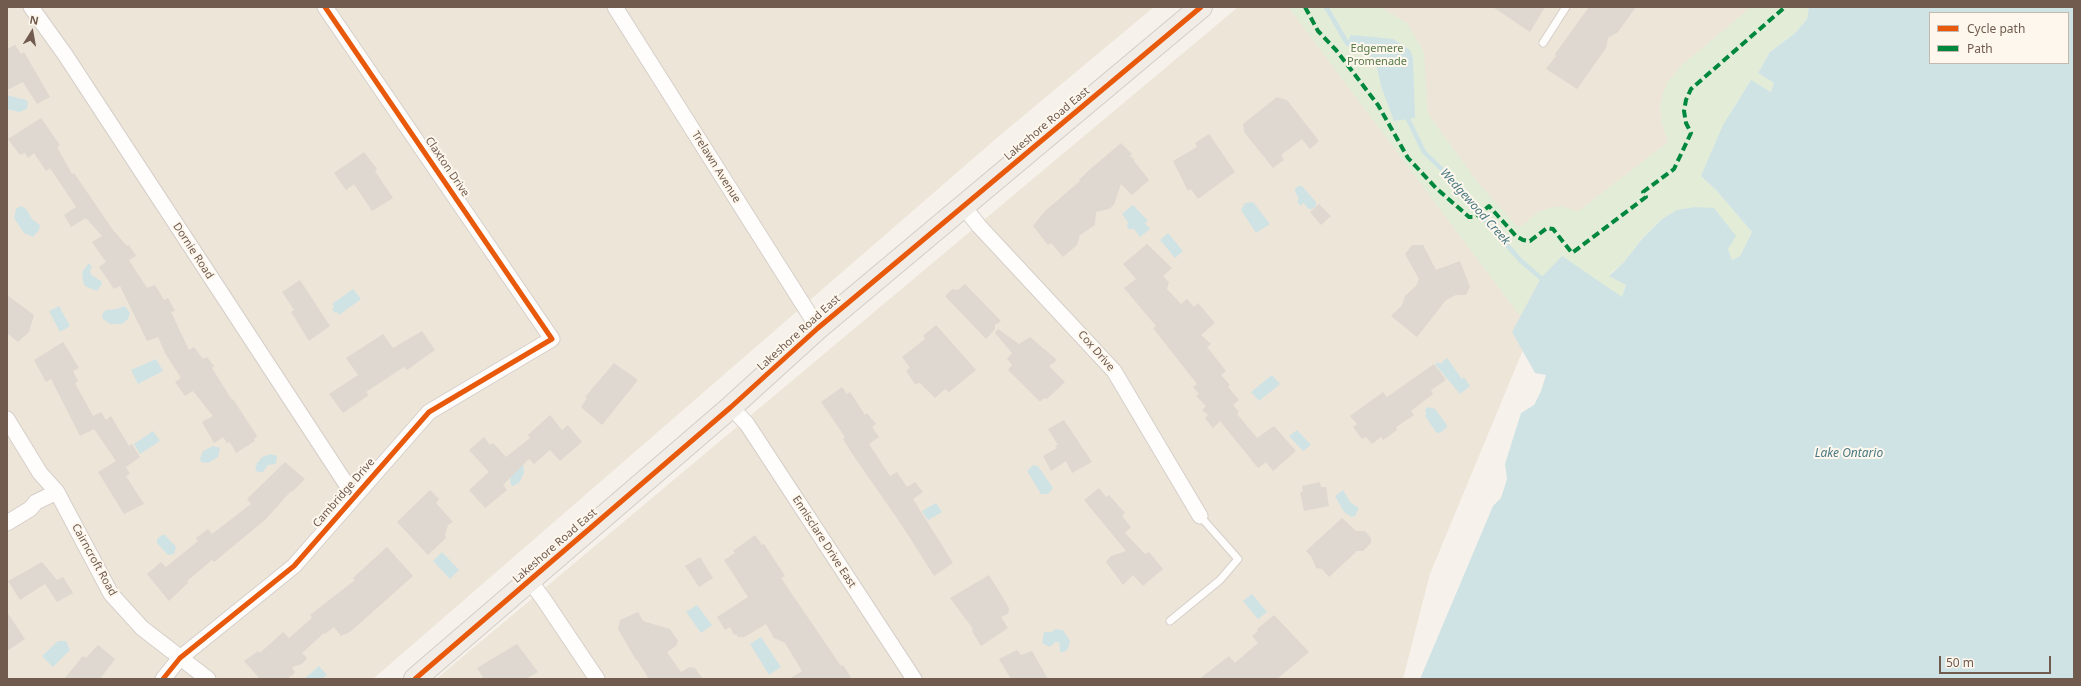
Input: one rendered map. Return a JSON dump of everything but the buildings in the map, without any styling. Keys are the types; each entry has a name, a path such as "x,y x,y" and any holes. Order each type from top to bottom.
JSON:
{"main road":[{"name":"Lakeshore Road East","path":"415,679 732,407 818,328 1201,7"}],"street":[{"name":"Dornie Road","path":"31,7 66,56 354,496"},
{"name":"Claxton Drive","path":"325,7 552,339"},
{"name":"Trelawn Avenue","path":"615,7 818,328"},
{"name":"Cox Drive","path":"964,206 979,226 1114,371 1200,516"},
{"name":"Cambridge Drive","path":"164,679 180,658 294,566 429,412 552,339"},
{"name":"Ennisclare Drive East","path":"732,407 747,424 914,679"},
{"name":"Cairncroft Road","path":"7,418 40,473 57,492 111,594 142,628 208,679"},
{"path":"7,523 36,502 57,492"},
{"path":"530,581 597,679"}],"lane":[{"path":"1543,43 1566,7"},
{"path":"1170,621 1220,580 1238,559 1200,516"}],"shaded area":[{"path":"7,7 1154,7 998,137 373,679 7,679"},
{"path":"1238,7 1759,7 1669,158 1562,256 1430,574 1403,679 436,679"}],"green space":[{"name":"Edgemere Promenade","path":"1288,7 1380,7 1407,23 1424,52 1428,114 1480,185 1519,228 1538,212 1552,207 1564,206 1577,212 1668,142 1662,124 1660,108 1663,93 1669,80 1683,64 1751,7 1809,7 1807,19 1795,33 1770,52 1758,73 1774,83 1771,92 1751,81 1732,110 1701,176 1716,190 1752,232 1740,256 1732,260 1728,249 1662,219 1642,239 1624,262 1609,275 1626,285 1622,297 1541,278 1520,316"}],"water":[{"name":"Lake Ontario","path":"1809,7 2074,7 2074,679 1420,679 1493,506 1501,498 1507,479 1505,464 1521,413 1534,405 1541,391 1546,375 1535,373 1512,332 1541,278 1562,256 1622,297 1626,285 1609,276 1624,262 1642,239 1662,219 1677,210 1695,207 1714,208 1736,236 1728,249 1732,260 1740,256 1752,232 1716,190 1701,176 1723,125 1751,80 1771,92 1774,83 1758,73 1770,52 1795,33 1807,19"},
{"path":"1351,35 1393,39 1410,50 1413,58 1415,118 1394,121 1381,86 1375,59 1346,45"},
{"path":"7,95 26,100 28,103 27,109 19,112 7,109"},
{"path":"1298,186 1302,186 1316,202 1316,206 1312,209 1308,209 1304,203 1300,206 1297,201 1299,198 1295,192 1295,189"},
{"path":"1253,202 1270,224 1256,233 1241,210 1245,203"},
{"path":"1133,205 1148,221 1145,223 1150,229 1140,237 1134,229 1129,229 1127,226 1128,222 1122,214"},
{"path":"21,206 26,209 32,219 40,225 39,230 33,237 24,233 14,218 16,209"},
{"path":"1168,233 1183,251 1175,258 1160,240"},
{"path":"89,263 92,267 90,270 91,275 101,281 102,284 97,291 85,286 83,282 82,272"},
{"path":"353,289 361,299 339,315 337,312 335,313 332,309 334,307 332,304"},
{"path":"59,306 70,326 60,332 49,311"},
{"path":"125,306 130,313 128,319 122,324 110,324 103,319 102,314 106,310 117,309"},
{"path":"1447,358 1462,379 1464,377 1470,386 1460,394 1435,364 1438,362 1440,364"},
{"path":"156,359 163,371 138,384 131,370"},
{"path":"1272,375 1280,384 1259,401 1251,392"},
{"path":"1428,407 1435,409 1447,425 1447,427 1440,433 1436,432 1425,416 1425,410"},
{"path":"1297,430 1311,445 1303,451 1289,436"},
{"path":"153,431 160,441 140,454 134,444"},
{"path":"213,446 220,448 218,457 208,463 201,462 200,459 203,451"},
{"path":"271,454 277,456 276,464 268,465 263,472 258,472 255,470 257,463 262,457"},
{"path":"523,462 524,473 519,483 513,486 511,485 510,478"},
{"path":"1033,465 1038,466 1053,488 1048,494 1041,494 1027,471"},
{"path":"1343,490 1350,502 1359,508 1355,516 1352,517 1344,512 1335,496"},
{"path":"936,503 942,512 928,520 922,511"},
{"path":"162,535 165,535 176,547 174,554 168,555 157,543 157,539"},
{"path":"442,552 459,570 450,579 433,561"},
{"path":"1252,594 1267,612 1258,619 1243,601"},
{"path":"697,605 712,625 701,633 686,612"},
{"path":"1056,629 1063,630 1070,641 1068,649 1064,652 1060,652 1059,642 1055,642 1050,647 1042,643 1044,632 1051,632"},
{"path":"761,637 781,667 769,675 750,644"},
{"path":"58,641 66,641 70,650 53,667 42,656"},
{"path":"319,666 327,675 322,679 304,679"}],"waterway":[{"name":"Wedgewood Creek","path":"1326,7 1347,43 1352,44"},
{"name":"Wedgewood Creek","path":"1405,113 1424,152 1456,183 1483,218 1521,261 1541,278"}],"marked path":[{"path":"1305,7 1318,31 1336,50 1378,105 1408,158 1436,188 1469,217 1476,217 1489,206 1516,236 1523,240 1530,241 1547,228 1553,229 1572,253 1646,197 1643,192 1674,169 1691,133 1686,123 1684,111 1686,100 1691,89 1785,7"}],"cycle path":[{"path":"163,679 180,658 294,566 429,412 552,339 325,7"},
{"path":"415,679 731,407 818,328 1201,7"}]}
